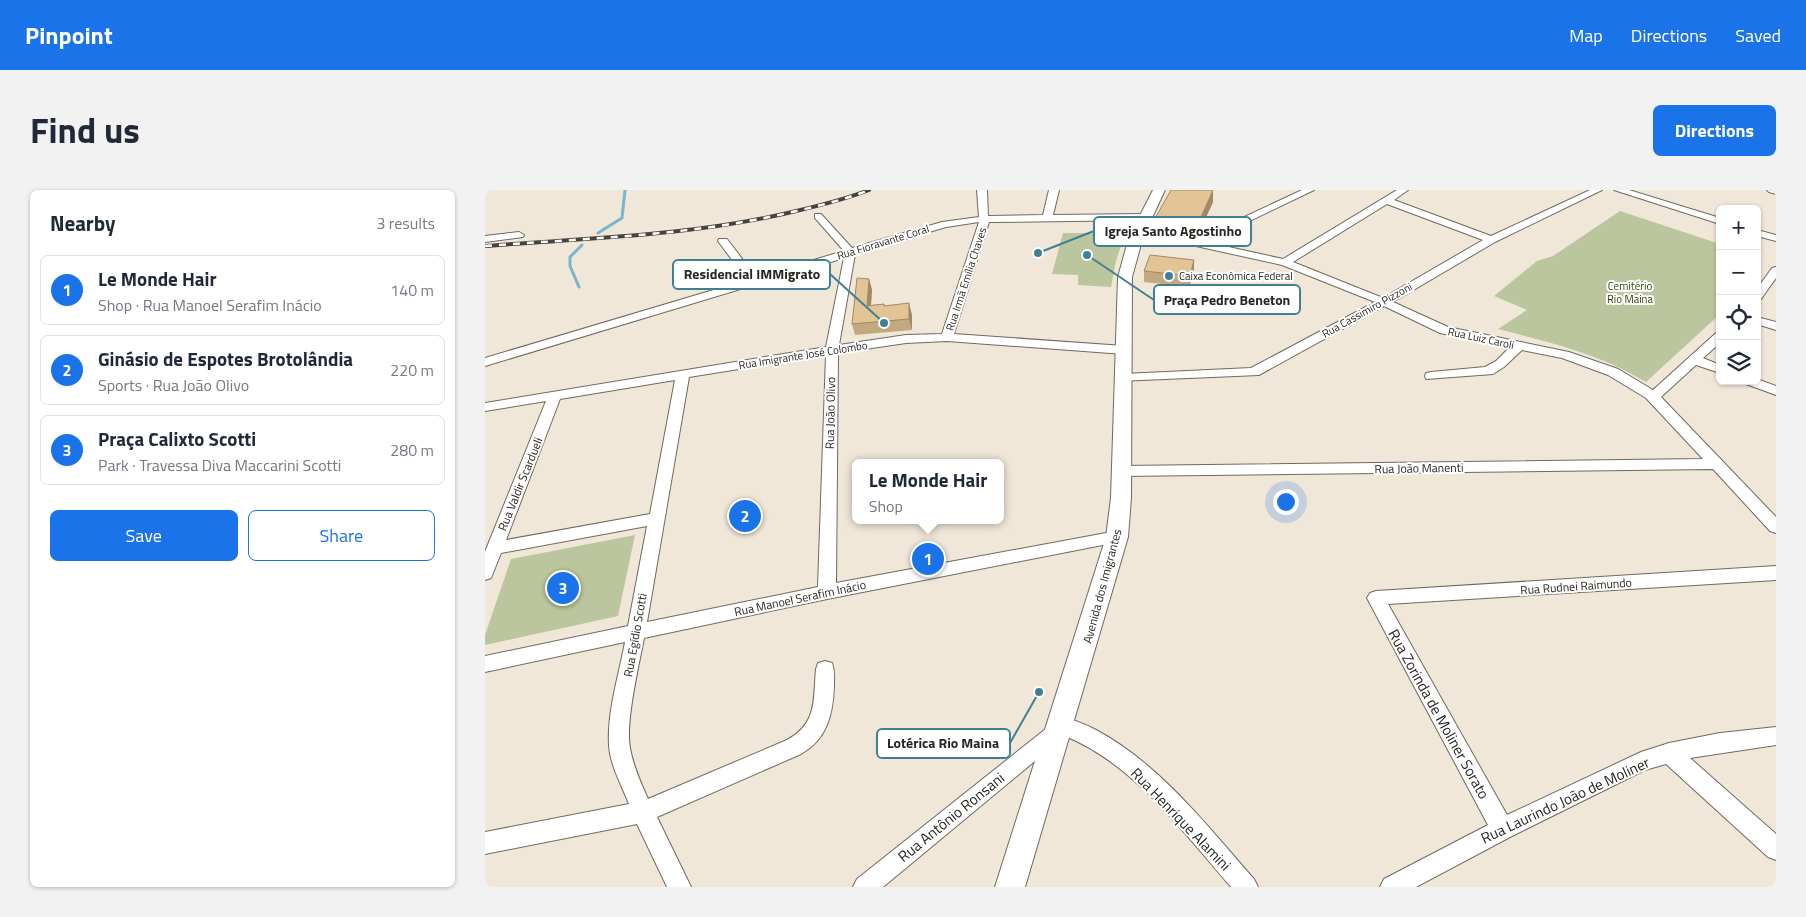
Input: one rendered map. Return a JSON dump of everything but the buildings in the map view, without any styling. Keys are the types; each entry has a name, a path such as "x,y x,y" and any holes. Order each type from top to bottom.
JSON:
{"street":[{"name":"Rua Irmã Emília Chaves","path":"947,337 983,225 982,190"},
{"path":"1047,218 1054,190"},
{"name":"Avenida dos Imigrantes","path":"1010,887 1061,726 1117,537 1121,505 1125,277 1136,237 1159,190"},
{"path":"1196,243 1309,190"},
{"path":"1285,263 1403,190"},
{"name":"Rua Cassimiro Pizzoni","path":"1123,378 1254,372 1384,302 1491,240 1597,190"},
{"path":"1619,190 1716,220"},
{"path":"1772,190 1776,191"},
{"path":"1386,200 1491,240"},
{"path":"818,216 850,252"},
{"name":"Rua Fioravante Coral","path":"485,362 753,280 945,224 983,219 1145,217"},
{"path":"1761,233 1776,238"},
{"path":"485,239 519,235"},
{"name":"Rua Luiz Caroli","path":"1136,237 1196,243 1285,263 1384,302 1444,330 1565,355 1596,365 1628,380 1653,397 1776,527"},
{"path":"723,241 753,280"},
{"name":"Rua João Olivo","path":"827,592 832,350 850,252"},
{"path":"1758,295 1776,270"},
{"path":"1761,321 1776,326"},
{"name":"Rua Imigrante José Colombo","path":"485,407 906,339 947,337 1124,350"},
{"path":"1653,397 1716,339"},
{"path":"1431,376 1488,371 1500,364 1519,346"},
{"path":"1693,359 1716,368"},
{"name":"Rua Egídio Scotti","path":"679,887 643,812 619,747 619,721 683,374"},
{"path":"1761,385 1776,391"},
{"name":"Rua Valdir Scardueli","path":"485,572 555,395"},
{"name":"Rua João Manenti","path":"1121,472 1717,464"},
{"path":"495,548 657,518"},
{"name":"Rua Manoel Serafim Inácio","path":"485,664 827,592 1117,537"},
{"name":"Rua Rudnei Raimundo","path":"1376,598 1776,573"},
{"name":"Rua Zorinda de Moliner Sorato","path":"1376,598 1502,829"},
{"path":"485,842 643,812 767,760 808,738 817,726 821,712 825,669"},
{"name":"Rua Antônio Ronsani","path":"865,887 1061,726"},
{"name":"Rua Henrique Alamini","path":"1061,726 1091,738 1136,771 1177,810 1246,887"},
{"name":"Rua Laurindo João de Moliner","path":"1392,887 1502,829 1603,779 1669,753 1720,743 1776,736"},
{"path":"1669,753 1776,849"}],"green space":[{"name":"Cemitério Rio Maina","path":"1620,211 1716,243 1716,318 1646,382 1629,372 1592,356 1498,329 1527,310 1494,296 1537,261 1553,256"},
{"path":"1108,227 1127,227 1116,261 1111,287 1078,285 1078,275 1052,274 1063,233 1106,233"},
{"path":"635,535 618,616 485,645 485,635 511,559"}],"waterway":[{"path":"598,233 622,218 625,190"},
{"path":"579,287 570,266 570,257 582,245"}],"railway":[{"path":"485,246 639,235 716,226 754,220 841,200 869,190"}],"place":[{"name":"Igreja Santo Agostinho","path":"1038,253"},
{"name":"Praça Pedro Beneton","path":"1087,255"},
{"name":"Caixa Econômica Federal","path":"1169,276"},
{"name":"Residencial IMMigrato","path":"884,323"},
{"name":"Ginásio de Espotes Brotolândia","path":"745,516"},
{"name":"Le Monde Hair","path":"928,559"},
{"name":"Praça Calixto Scotti","path":"563,588"},
{"name":"Lotérica Rio Maina","path":"1039,692"}]}
